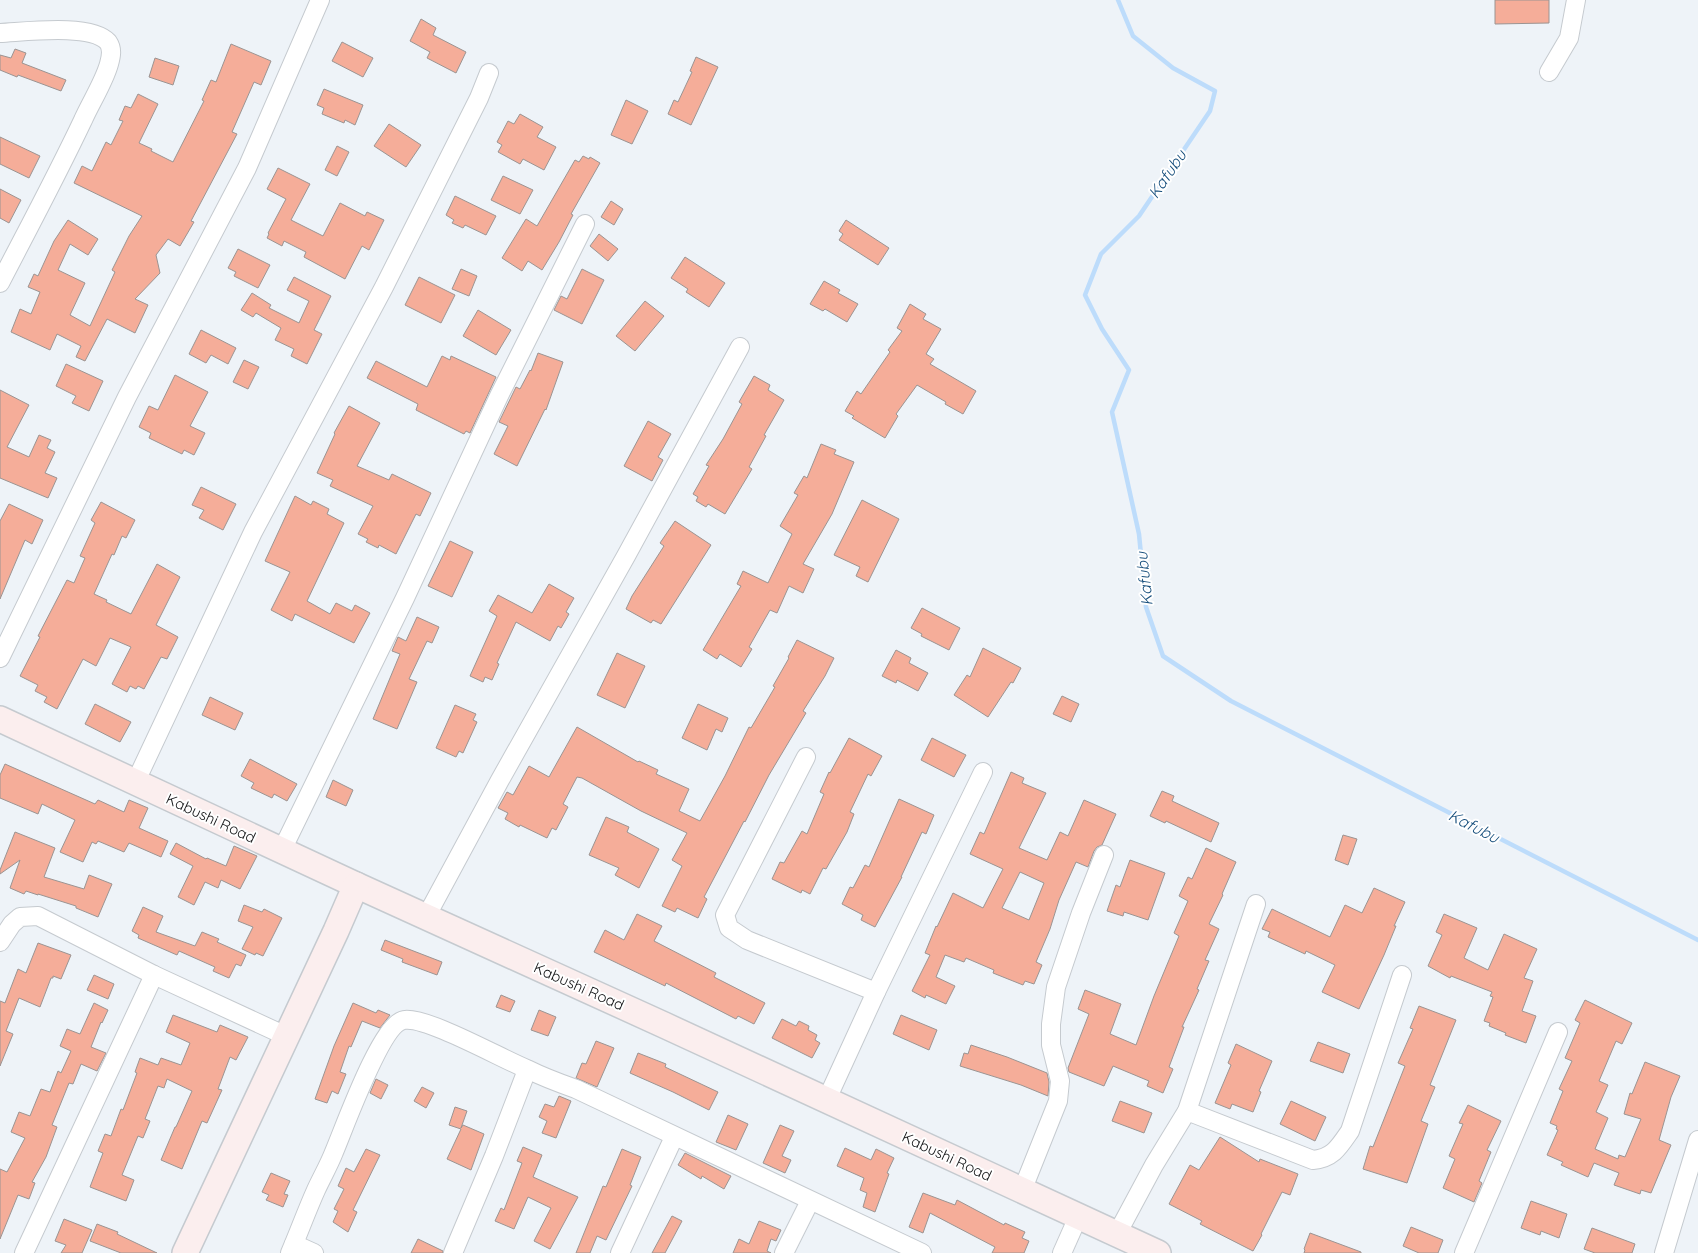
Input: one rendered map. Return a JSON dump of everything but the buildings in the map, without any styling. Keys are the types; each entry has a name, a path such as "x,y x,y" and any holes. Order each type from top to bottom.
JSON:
{"main road":[{"name":"Kabushi Road","path":"0,719 356,885 827,1099 1078,1218 1158,1253"},
{"path":"185,1253 356,885"}],"street":[{"path":"0,658 127,397 247,168 320,0"},
{"path":"1550,72 1569,38 1576,0"},
{"path":"0,33 53,30 81,32 96,35 108,42 112,50 108,66 68,151 0,283"},
{"path":"135,783 253,532 384,287 479,98 489,73"},
{"path":"282,850 405,598 499,396 586,224"},
{"path":"426,917 740,348"},
{"path":"806,757 725,915 729,928 747,940 876,992"},
{"path":"827,1099 876,992 983,772"},
{"path":"1022,1191 1058,1101 1060,1081 1051,1044 1051,1024 1056,987 1104,855"},
{"path":"1116,1234 1154,1165 1187,1111 1256,904"},
{"path":"0,942 12,924 20,917 38,916 154,975 286,1036"},
{"path":"24,1253 154,975"},
{"path":"1187,1111 1313,1160 1324,1159 1334,1152 1350,1131 1402,975"},
{"path":"314,1253 292,1249 334,1153 348,1115 373,1061 394,1025 404,1020 417,1021 437,1027 527,1070 576,1089 922,1253"},
{"path":"1464,1253 1558,1032"},
{"path":"453,1253 494,1156 527,1070"},
{"path":"620,1253 674,1136"},
{"path":"1664,1253 1698,1140"},
{"path":"784,1253 810,1201"},
{"path":"1062,1253 1078,1218"}],"waterway":[{"name":"Kafubu","path":"1118,0 1133,36 1173,68 1215,91 1210,111 1139,216 1101,254 1085,295 1102,329 1129,370 1112,412 1139,534 1146,607 1163,656 1231,701 1698,940"}]}
